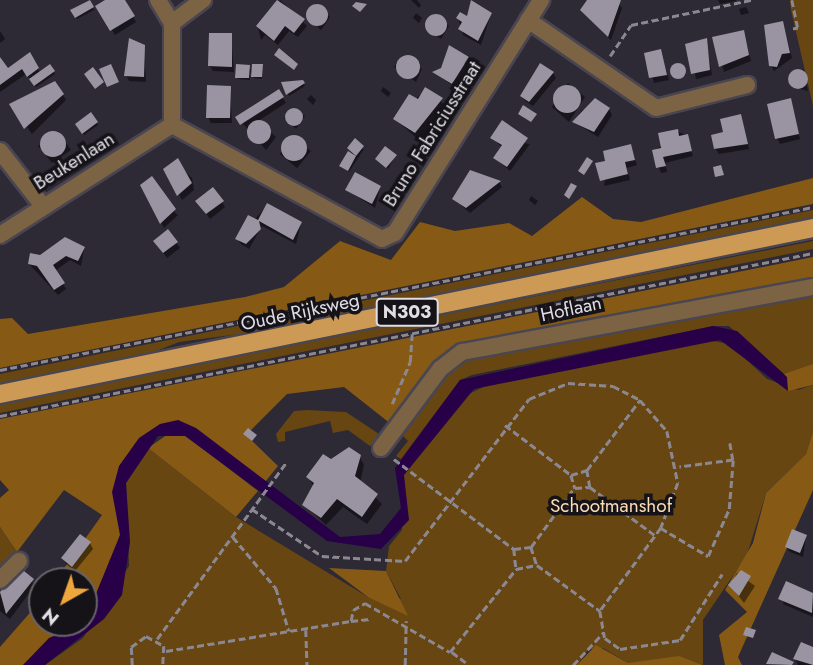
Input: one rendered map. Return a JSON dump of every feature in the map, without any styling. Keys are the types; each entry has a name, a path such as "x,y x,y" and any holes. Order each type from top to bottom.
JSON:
{"main road":[{"name":"Oude Rijksweg","path":"0,394 813,228"}],"street":[{"path":"158,0 172,23 172,125"},
{"path":"172,23 203,0"},
{"name":"Bruno Fabriciusstraat","path":"172,125 382,239 394,233 541,0"},
{"path":"528,20 656,108 747,85"},
{"name":"Beukenlaan","path":"0,235 172,125"},
{"path":"0,151 43,206"},
{"name":"Hoflaan","path":"385,452 402,422 440,369 462,352 796,285 813,287"},
{"path":"0,580 19,561"}],"path":[{"path":"601,69 631,24 751,0"},
{"path":"792,0 798,28 793,29"},
{"path":"0,370 813,207"},
{"path":"0,416 813,253"},
{"path":"402,422 392,401 410,362 412,334"},
{"path":"252,509 322,556 394,562 412,553 506,425 528,400 568,383 613,386 640,400 667,431 679,467 661,528 600,611 603,633 613,646 630,650 680,640 722,574"},
{"path":"571,475 587,470 640,400"},
{"path":"506,425 571,475 575,488"},
{"path":"661,528 708,556 729,509 733,460 730,443"},
{"path":"385,452 514,550 516,569"},
{"path":"679,467 733,460"},
{"path":"131,665 134,642 158,639 286,463"},
{"path":"587,470 590,487"},
{"path":"514,550 531,547 575,488 590,487 656,536"},
{"path":"232,537 270,578 289,631"},
{"path":"531,547 537,565 600,611"},
{"path":"450,652 516,569 537,565"},
{"path":"351,621 353,610 365,603 406,621 469,665"},
{"path":"166,651 370,619"},
{"path":"405,665 406,621"},
{"path":"305,629 307,665"},
{"path":"573,665 603,633"},
{"path":"158,639 166,651 163,665"}],"green space":[{"path":"790,0 813,0 813,106 791,10"},
{"path":"813,210 813,220 276,329 179,342 146,355 0,384 0,374"},
{"path":"813,241 813,249 0,413 0,403"},
{"path":"813,291 813,364 794,374 784,374 729,326 713,326 472,375 460,380 401,459 396,456 408,441 403,436 457,361"},
{"name":"Schootmanshof","path":"707,340 730,344 767,379 798,390 813,385 813,431 806,454 766,493 747,555 703,620 703,665 628,663 603,648 589,649 577,665 45,665 84,637 98,637 98,615 129,566 126,483 148,448 236,517 368,597 401,599 386,571 389,546 402,530 404,475 463,397 489,384"},
{"path":"294,411 346,412 379,434 370,446 348,430 333,433 330,421 285,432 285,441 278,442 276,434"},
{"path":"0,527 17,552 0,573"}],"shaded area":[{"path":"813,178 813,204 0,368 0,319 12,318 28,334 245,297 284,287 340,241 391,260 420,222 455,231 509,223 532,236 582,197 613,219 641,222"},
{"path":"813,257 813,280 460,348 391,424 344,387 287,394 246,435 278,466 265,482 178,420 119,467 120,535 104,585 98,593 98,567 65,567 102,515 64,490 17,552 0,527 0,498 9,490 0,480 0,419"},
{"path":"713,326 737,331 787,377 788,391 720,340 474,389 404,475 409,520 381,549 327,541 185,436 158,436 126,483 130,542 122,595 98,624 98,589 120,535 112,492 119,466 139,438 160,424 178,420 196,428 340,537 380,534 401,508 395,468 460,380"},
{"path":"813,364 813,385 788,391 784,374"},
{"path":"813,431 813,490 738,657 742,665 725,665 719,635 747,612 725,590 753,543 766,493 806,454"},
{"path":"171,432 185,435 258,491 236,517 148,448"},
{"path":"329,568 386,571 408,616 368,597"},
{"path":"28,615 28,637 57,637 23,665 0,665 0,647"},
{"path":"81,637 45,665 23,665 49,638"},
{"path":"596,645 628,663 679,656 702,665 577,665"}],"building":[{"path":"90,0 94,7 75,18 70,10"},
{"path":"105,0 125,0 135,16 110,31 95,6"},
{"path":"277,0 305,19 294,33 285,26 274,41 256,26"},
{"path":"471,0 492,13 478,41 458,29 462,22 456,18 460,12 467,16"},
{"path":"587,0 621,0 608,37 580,10"},
{"path":"356,2 367,4 360,12 352,6"},
{"path":"317,4 325,7 328,15 325,23 317,26 309,23 306,15 309,7"},
{"path":"436,14 444,17 447,25 444,33 436,36 428,33 425,25 428,17"},
{"path":"783,21 790,53 782,54 777,67 769,66 764,25"},
{"path":"744,30 749,55 719,67 712,37"},
{"path":"209,33 232,33 232,67 208,66"},
{"path":"129,38 145,45 144,77 124,76"},
{"path":"707,38 710,70 691,74 685,44"},
{"path":"449,45 469,57 452,84 432,72 441,68"},
{"path":"279,48 298,64 294,70 274,55"},
{"path":"661,49 667,75 649,78 644,53"},
{"path":"30,52 39,68 27,77 22,69 0,85 0,57 8,68"},
{"path":"408,55 419,62 420,67 413,78 408,79 397,72 396,67 403,56"},
{"path":"540,63 554,72 529,102 520,96"},
{"path":"678,63 684,65 684,77 678,79 672,77 670,71 672,65"},
{"path":"50,64 55,71 34,86 29,79"},
{"path":"111,64 119,82 107,87 99,69"},
{"path":"236,64 250,65 249,78 235,78"},
{"path":"252,64 263,64 262,77 251,77"},
{"path":"93,67 104,82 95,89 84,74"},
{"path":"798,69 805,72 808,79 805,86 798,89 791,86 788,79 791,72"},
{"path":"303,80 305,83 286,95 281,82"},
{"path":"55,81 64,94 24,129 9,104"},
{"path":"207,85 231,86 230,118 206,118"},
{"path":"567,85 577,89 581,99 577,109 567,113 557,109 553,99 557,89"},
{"path":"425,87 443,98 415,133 393,119 409,94 418,99"},
{"path":"279,89 284,97 240,125 235,117"},
{"path":"595,98 610,108 594,132 572,122"},
{"path":"791,98 799,134 775,139 767,104"},
{"path":"523,105 537,114 531,122 518,114"},
{"path":"294,108 300,111 303,117 300,123 294,126 288,123 285,117 288,111"},
{"path":"91,112 98,122 82,134 75,124"},
{"path":"741,114 748,144 714,149 711,135 723,132 720,119"},
{"path":"259,120 267,124 271,132 267,140 259,144 251,140 247,132 251,124"},
{"path":"502,120 528,138 507,167 493,158 502,145 490,138"},
{"path":"678,129 679,136 688,134 692,151 663,157 666,166 656,168 652,150 661,148 658,133"},
{"path":"53,131 62,135 66,144 62,153 53,157 44,153 40,144 44,135"},
{"path":"294,135 303,139 307,148 303,157 294,161 285,157 281,148 285,139"},
{"path":"355,138 364,146 356,156 347,148"},
{"path":"631,144 635,160 625,162 628,174 600,181 595,163 605,161 603,151"},
{"path":"385,146 397,155 386,168 375,159"},
{"path":"348,151 356,156 348,171 339,166"},
{"path":"587,157 593,161 584,175 578,171"},
{"path":"178,158 192,183 177,196 163,169"},
{"path":"721,165 724,175 715,177 713,167"},
{"path":"470,170 501,181 466,208 452,199"},
{"path":"355,172 381,186 372,204 345,190"},
{"path":"152,176 176,209 160,224 140,185"},
{"path":"571,183 577,186 569,199 564,195"},
{"path":"213,187 224,201 206,214 195,201"},
{"path":"267,203 302,222 293,240 259,221 261,229 246,244 235,239 248,215 258,220"},
{"path":"168,229 178,242 163,253 153,241"},
{"path":"65,237 85,247 78,261 66,256 53,265 65,283 54,290 37,266 28,264 30,253 40,255"},
{"path":"248,428 257,435 252,441 243,434"},
{"path":"349,447 361,455 355,476 378,494 362,517 337,499 321,518 302,505 314,483 306,477 323,454 331,459"},
{"path":"792,529 807,535 800,553 785,547"},
{"path":"80,534 91,542 72,567 61,558"},
{"path":"19,567 28,574 28,586 6,614 0,592"},
{"path":"741,570 751,576 739,596 728,585"},
{"path":"786,581 813,593 812,613 778,599"},
{"path":"746,627 756,630 753,638 743,635"},
{"path":"801,642 813,647 813,665 793,659"},
{"path":"772,652 794,662 792,665 766,664"}]}
